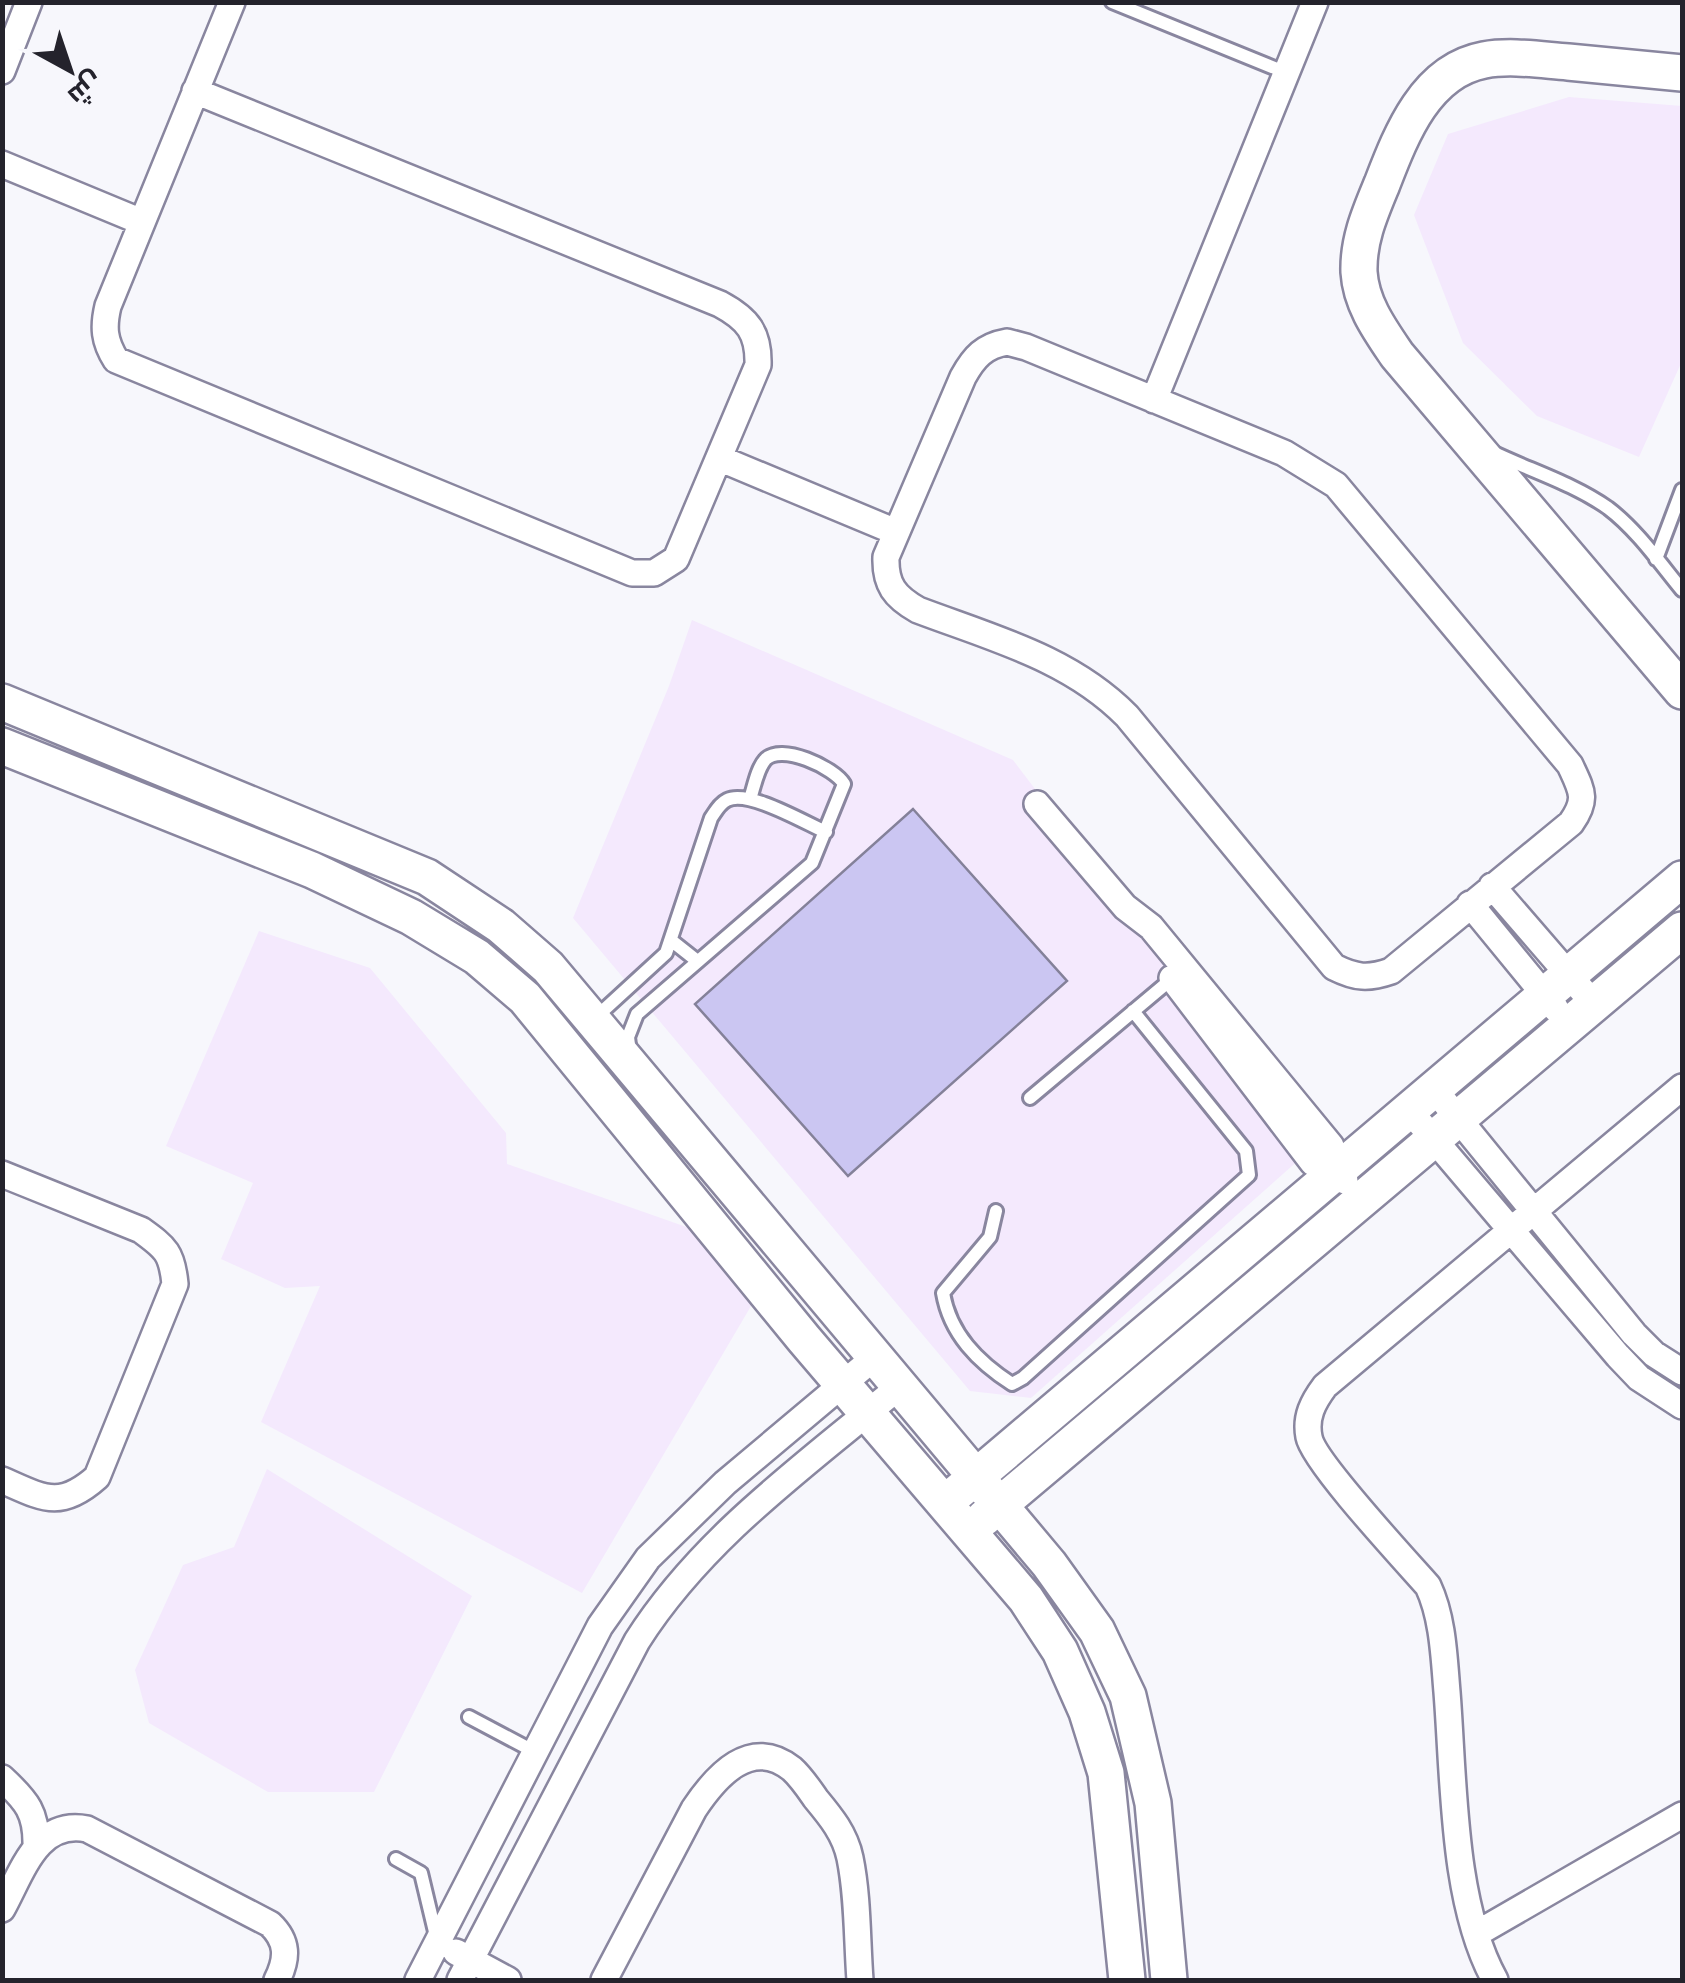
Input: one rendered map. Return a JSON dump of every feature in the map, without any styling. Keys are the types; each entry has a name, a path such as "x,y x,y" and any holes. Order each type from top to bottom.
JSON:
{"street":[{"path":"2,70 29,2"},
{"path":"195,91 739,314 754,330 758,365 684,545 668,568 654,573 632,573 116,360 103,326 108,306 195,91 232,2"},
{"path":"1154,400 1316,2"},
{"path":"1682,73 1520,58 1484,60 1455,70 1413,114 1364,228 1360,276 1364,299 1376,325 1397,355 1682,690"},
{"path":"2,164 142,222"},
{"path":"992,344 1026,346 1154,400 1284,453 1336,485 1570,765 1581,788 1582,806 1571,823 1391,971 1369,978 1350,976 1334,967 1104,692 1052,661 918,610 899,599 885,575 886,558 896,532 962,377 980,352 992,344"},
{"path":"721,458 896,532"},
{"path":"2,702 427,878 501,926 548,967 1049,1564 1098,1631 1128,1696 1153,1803 1169,1980"},
{"path":"2,746 312,870 411,918 477,956 524,998 1026,1600 1051,1638 1087,1712 1106,1773 1127,1980"},
{"path":"1037,804 1125,907 1151,927 1179,974 1331,1146 1338,1173 1361,1200"},
{"path":"944,1504 1682,879"},
{"path":"1492,886 1557,985 1582,1015"},
{"path":"1470,904 1557,985"},
{"path":"968,1531 1682,930"},
{"path":"1495,1980 1484,1961 1462,1874 1444,1651 1434,1599 1428,1586 1312,1450 1308,1419 1324,1386 1682,1087"},
{"path":"1421,1100 1446,1129 1534,1211 1634,1334 1654,1354 1682,1372"},
{"path":"1446,1129 1511,1230 1618,1356 1664,1397 1682,1406"},
{"path":"2,1174 141,1230 161,1245 172,1260 175,1284 97,1477 80,1492 47,1499 2,1480"},
{"path":"449,1980 421,1974 600,1626 648,1558 724,1483 875,1357"},
{"path":"465,1970 628,1657 657,1609 748,1514 900,1386"},
{"path":"604,1980 711,1784 728,1768 762,1756 793,1770 840,1827 850,1858 860,1980"},
{"path":"2,1778 28,1806 36,1823 36,1847"},
{"path":"1476,1934 1682,1815"},
{"path":"2,1909 36,1847 55,1830 68,1825 87,1829 270,1924 281,1934 286,1949 277,1980"},
{"path":"438,1942 465,1970 508,1980"}],"lane":[{"path":"1112,2 1287,73"},
{"path":"1470,442 1591,497 1630,528 1682,590"},
{"path":"1656,559 1682,490"},
{"path":"630,1066 628,1037 637,1014 812,864 843,788 842,778 779,752 764,762 750,798"},
{"path":"592,1020 656,966 672,941 712,818 726,800 737,796 750,798 826,832"},
{"path":"672,941 696,960"},
{"path":"1030,1098 1179,974"},
{"path":"996,1211 990,1237 942,1293 950,1322 963,1342 1012,1384 1249,1175 1246,1151 1133,1012"},
{"path":"468,1718 536,1753"},
{"path":"396,1860 421,1873 438,1942"}],"shaded area":[{"path":"1569,97 1682,106 1682,361 1639,457 1537,416 1463,343 1414,215 1448,134"},
{"path":"692,620 1013,760 1310,1150 1031,1398 970,1391 573,918 669,686"},
{"path":"259,931 370,968 506,1133 507,1164 695,1230 754,1301 582,1593 261,1422 320,1286 285,1288 221,1259 253,1183 166,1146"},
{"path":"267,1469 472,1596 374,1792 268,1792 149,1723 135,1670 183,1565 234,1547"}],"building":[{"path":"913,809 1067,981 848,1176 695,1004"}]}
